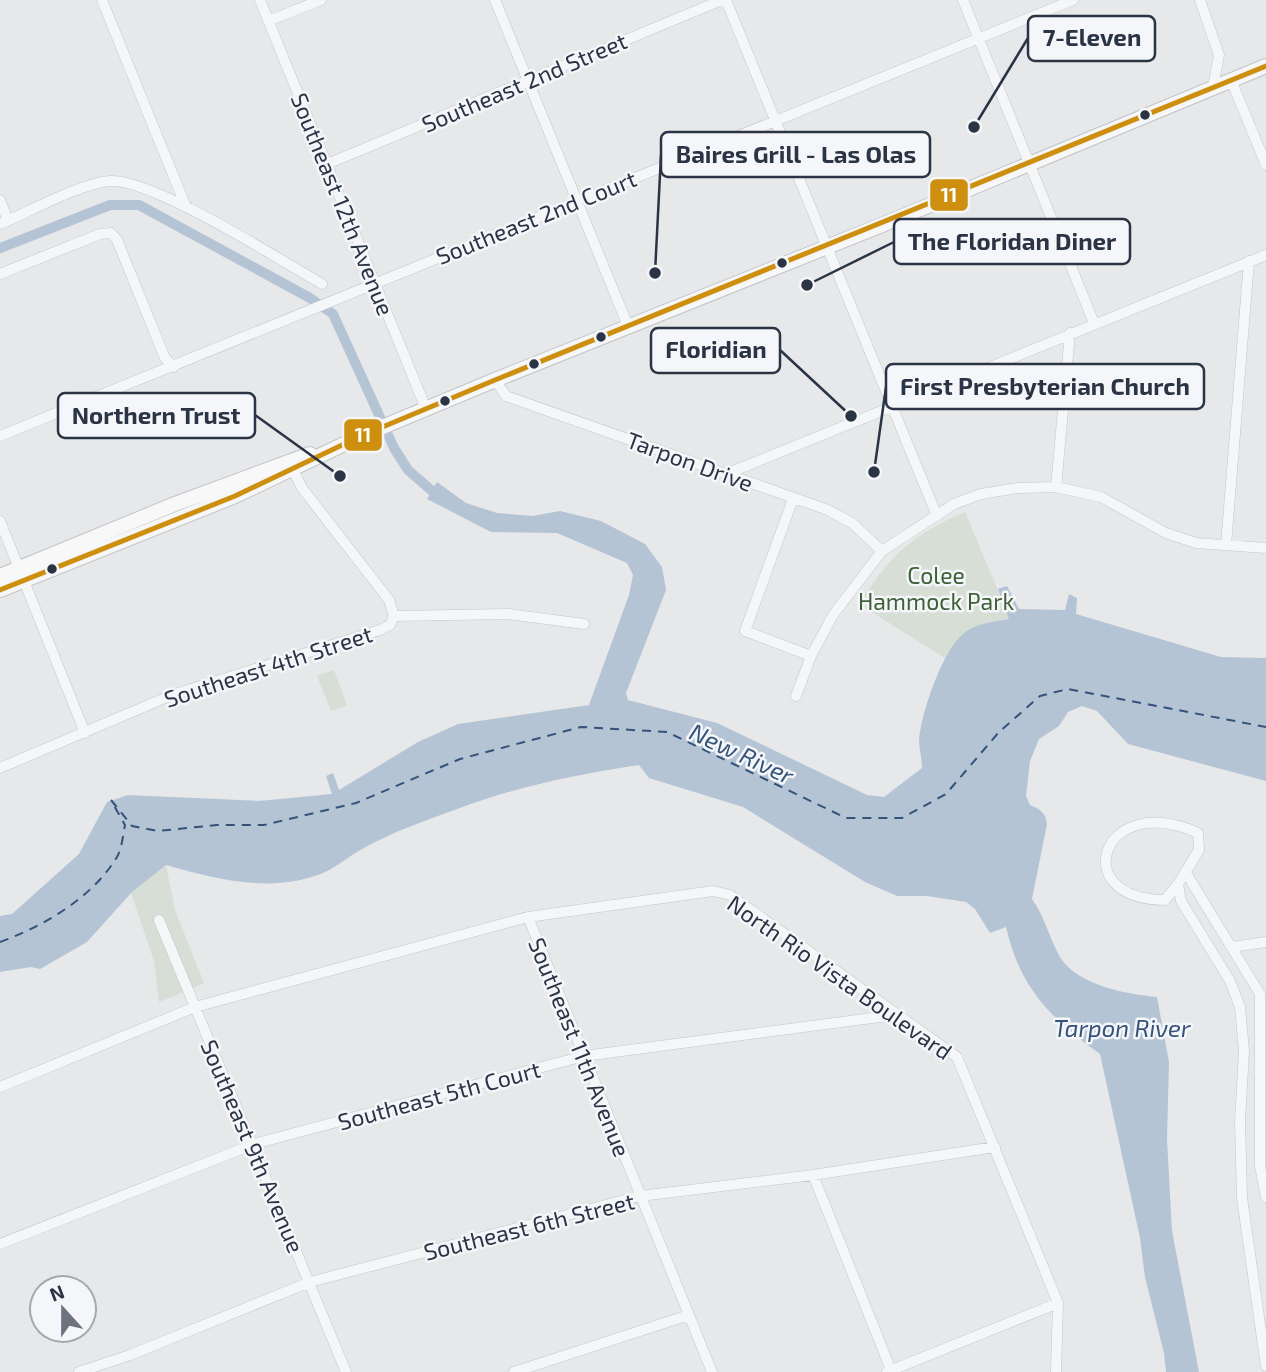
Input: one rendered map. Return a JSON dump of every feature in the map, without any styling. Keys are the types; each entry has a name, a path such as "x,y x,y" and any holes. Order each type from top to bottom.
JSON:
{"main road":[{"path":"0,590 21,575 1266,66"},
{"path":"0,576 21,575"}],"street":[{"path":"102,0 186,206"},
{"name":"Southeast 12th Avenue","path":"260,0 426,409"},
{"path":"268,21 321,0"},
{"path":"495,0 575,202 628,326"},
{"path":"724,0 777,120 937,516"},
{"name":"Southeast 2nd Street","path":"327,164 724,0"},
{"path":"963,0 1094,323"},
{"name":"Southeast 2nd Court","path":"0,436 1073,0"},
{"path":"1199,0 1219,55 1213,88"},
{"path":"1231,80 1266,165"},
{"path":"0,200 4,222 108,181 124,181 186,206 322,284"},
{"path":"0,274 100,234 111,233 117,240 165,358 174,367"},
{"path":"726,474 1266,254"},
{"path":"1226,545 1249,261"},
{"path":"1056,487 1070,333"},
{"name":"Tarpon Drive","path":"495,380 506,396 828,510 852,523 882,551"},
{"path":"290,465 302,488 389,600 394,616"},
{"path":"796,696 811,656 832,615 882,551 954,505 981,494 1017,488 1056,487 1101,497 1166,533 1196,542 1266,548"},
{"path":"793,499 745,631 811,656"},
{"path":"0,521 85,733"},
{"name":"Southeast 4th Street","path":"0,768 195,687 380,630 390,625 394,616 508,614 584,624"},
{"path":"1161,821 1198,833 1199,850 1178,884 1165,900 1147,900 1121,891 1110,879 1106,854 1113,836 1131,825 1161,821"},
{"path":"1186,873 1260,994 1260,1166 1266,1197"},
{"path":"1178,884 1181,901 1230,981 1240,1007 1244,1051 1240,1121 1242,1198 1266,1366"},
{"name":"North Rio Vista Boulevard","path":"0,1087 195,1007 528,916 713,891 730,895 957,1057 1058,1303 1056,1372"},
{"name":"Southeast 11th Avenue","path":"528,916 712,1372"},
{"name":"Southeast 9th Avenue","path":"159,920 254,1144 346,1372"},
{"path":"1232,947 1266,942"},
{"name":"Southeast 5th Court","path":"0,1244 254,1144 584,1056 895,1014"},
{"name":"Southeast 6th Street","path":"79,1372 130,1355 310,1282 640,1196 813,1175 995,1147"},
{"path":"813,1175 889,1371 1058,1303"},
{"path":"514,1372 689,1315"}],"green space":[{"name":"Colee Hammock Park","path":"965,512 1010,619 989,624 965,635 945,658 859,604 881,573 903,549 930,529"},
{"path":"334,670 347,705 331,711 317,676"},
{"path":"166,865 175,910 204,983 159,1002 154,961 131,893"}],"water":[{"path":"437,482 466,503 497,513 533,516 560,511 601,521 645,544 662,567 666,590 626,693 628,700 717,723 867,795 884,797 922,768 919,740 928,700 940,668 955,642 968,630 1009,619 998,589 1007,586 1019,609 1065,610 1069,594 1077,598 1076,614 1221,657 1266,658 1266,781 1128,744 1097,711 1082,706 1068,712 1059,726 1039,739 1030,761 1026,796 1030,805 1044,814 1047,824 1032,899 1060,957 1068,967 1091,982 1118,991 1157,997 1169,1062 1167,1139 1172,1231 1199,1372 1166,1372 1100,1054 1066,1028 1040,1000 1020,968 1006,927 990,933 975,909 966,902 927,896 897,896 865,882 743,807 649,778 639,765 547,782 479,801 386,837 323,873 304,879 284,883 244,882 166,865 131,893 87,942 40,969 31,967 0,972 0,916 12,914 79,854 107,802 128,795 259,801 332,794 326,776 333,773 339,790 418,742 458,724 589,705 629,595 633,575 627,563 557,533 491,532 427,499"}],"waterway":[{"path":"0,248 110,205 139,205 310,298 333,314 394,448 408,470 431,490"}],"ferry route":[{"path":"111,800 132,826 158,831 217,825 264,825 356,803 460,759 581,727 667,732 846,818 902,818 946,794 999,732 1040,696 1068,689 1266,727"},
{"path":"0,942 33,928 66,909 107,872 119,853 125,825 113,804"}],"transit line":[{"name":"11","path":"0,590 235,496 361,436 495,380 1266,66"}],"place":[{"name":"7-Eleven","path":"974,127"},
{"name":"Baires Grill - Las Olas","path":"655,273"},
{"name":"The Floridan Diner","path":"807,285"},
{"name":"Floridian","path":"851,416"},
{"name":"First Presbyterian Church","path":"874,472"},
{"name":"Northern Trust","path":"340,476"}],"water label":[{"name":"New River","path":"742,753"},
{"name":"Tarpon River","path":"1122,1027"}]}
